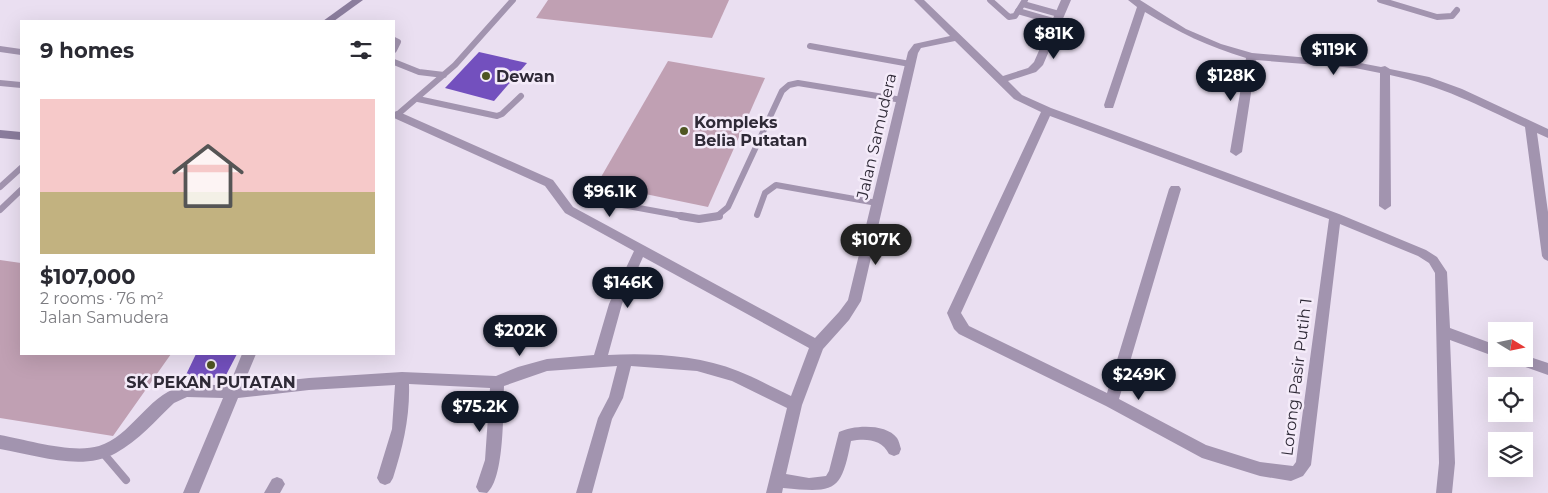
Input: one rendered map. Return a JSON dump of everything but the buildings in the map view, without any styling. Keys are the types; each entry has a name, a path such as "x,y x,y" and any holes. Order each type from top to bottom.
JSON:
{"street":[{"path":"329,20 358,0"},
{"path":"919,0 1018,97 1047,111 1335,217 1422,253 1433,260 1441,272 1444,332 1447,463 1444,493"},
{"path":"1002,80 1032,70 1039,63 1066,0"},
{"path":"1108,104 1138,3 1183,31 1217,46 1251,56 1355,65 1385,69 1425,79 1458,91 1548,134"},
{"name":"Jalan Samudera","path":"776,486 796,405 817,346 844,316 854,301 913,52 918,46 957,37"},
{"path":"0,49 20,52"},
{"path":"1236,152 1251,56"},
{"path":"1385,69 1385,206"},
{"path":"0,83 20,85"},
{"name":"Lorong Pasir Putih 1","path":"1047,111 954,313 959,325 964,330 1111,402 1202,451 1260,469 1292,474 1303,465 1335,217"},
{"path":"395,116 549,183 556,190 563,205 568,210 817,346"},
{"path":"1530,124 1548,256"},
{"path":"0,134 20,136"},
{"path":"1111,402 1175,189"},
{"path":"600,361 615,302 640,251"},
{"path":"1444,332 1488,348"},
{"path":"191,493 249,355"},
{"path":"584,493 605,418 616,398 626,360"},
{"path":"0,442 87,456 103,453 117,445 169,399 187,391 234,392 309,384 402,378 496,382 518,373 547,365 600,361 626,360 697,365 735,376 796,405"},
{"path":"1533,364 1548,369"},
{"path":"385,478 402,424 402,378"},
{"path":"484,487 494,453 496,382"},
{"path":"776,486 822,486 830,483 835,476 844,437 849,433 857,432 883,437 890,442 894,449"}],"lane":[{"path":"395,116 444,76 513,0"},
{"path":"990,0 1009,17 1015,16 1024,2 1058,18"},
{"path":"1380,0 1437,16 1452,16 1457,10"},
{"path":"1018,12 1058,18"},
{"path":"810,46 910,64"},
{"path":"395,62 419,72 444,76"},
{"path":"606,202 699,219 712,219 722,216 728,207 782,91 789,85 798,83 902,100"},
{"path":"418,98 497,116 502,114 521,96"},
{"path":"0,187 20,169"},
{"path":"757,215 765,193 769,187 776,185 877,203"},
{"path":"0,210 20,191"},
{"path":"103,453 126,480"}],"shaded area":[{"path":"548,0 729,0 712,38 536,18"},
{"name":"Kompleks Belia Putatan","path":"668,61 765,78 708,207 597,184"},
{"path":"0,260 20,263 20,355 170,355 113,436 0,418"}],"place":[{"name":"Dewan","path":"486,76"},
{"name":"Kompleks Belia Putatan","path":"684,131"},
{"name":"SK PEKAN PUTATAN","path":"211,365"}]}
